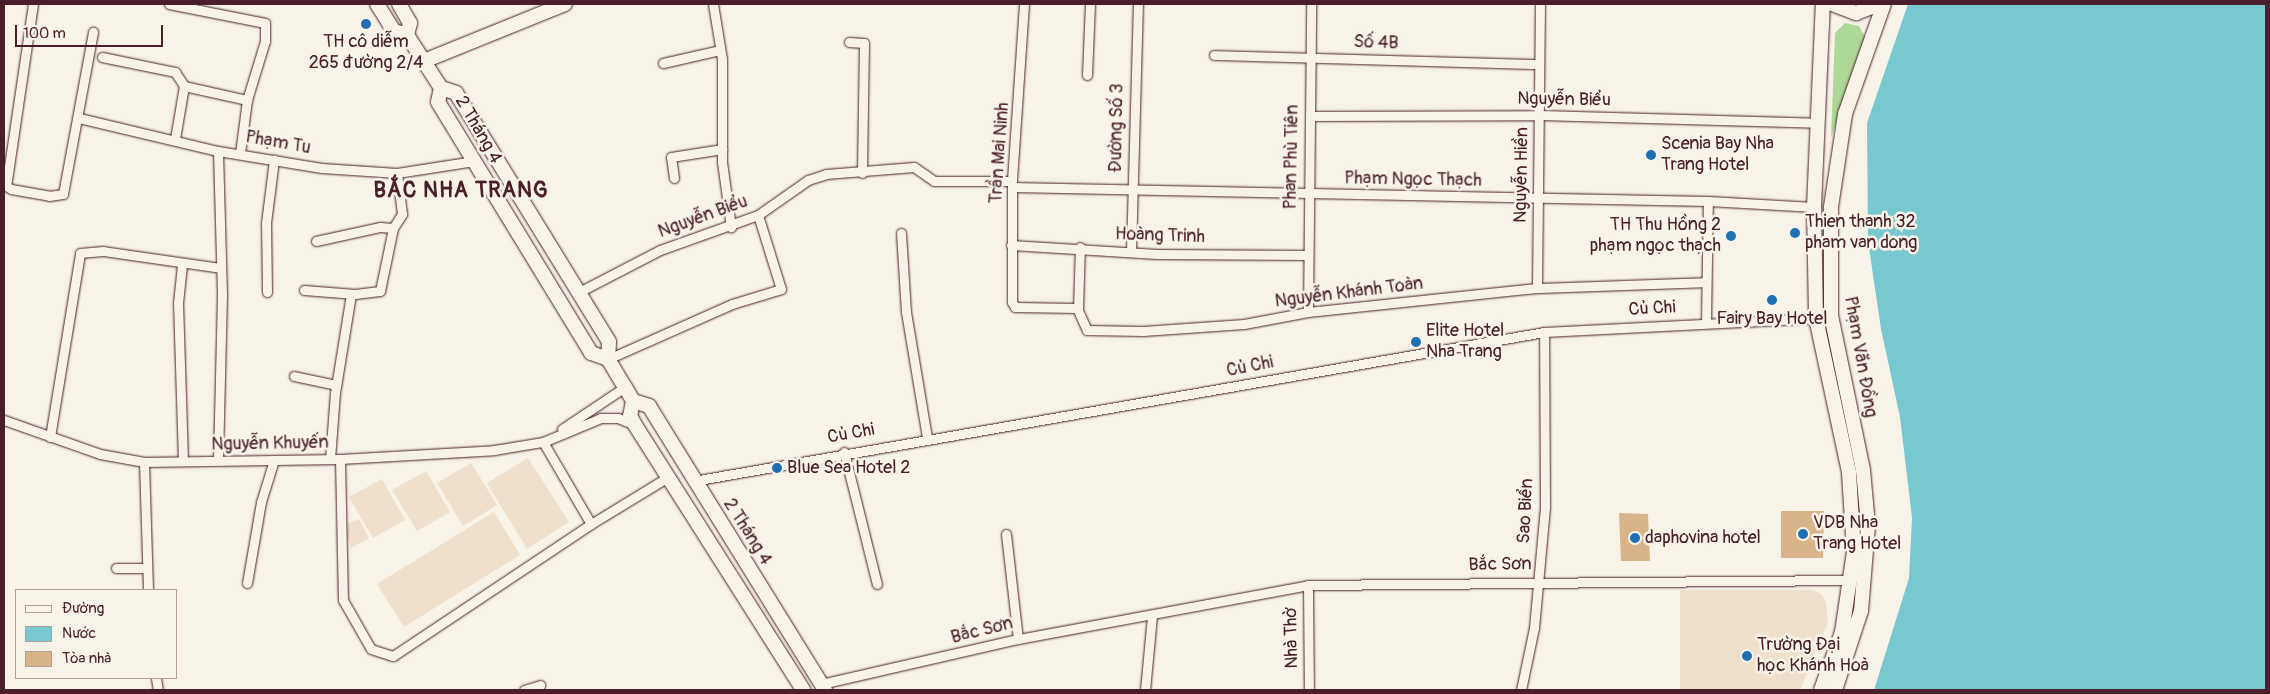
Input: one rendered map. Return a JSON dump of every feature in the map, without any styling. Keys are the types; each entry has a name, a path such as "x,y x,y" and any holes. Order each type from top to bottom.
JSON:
{"main road":[{"name":"2 Tháng 4","path":"377,4 394,31 407,36 441,88 456,93 609,342 608,359 633,401 630,416 635,425 803,689"},
{"name":"2 Tháng 4","path":"399,4 410,23 407,36"},
{"path":"424,62 565,4"},
{"name":"Phạm Văn Đồng","path":"1821,690 1839,640 1852,580 1853,503 1849,472 1816,318 1814,207 1823,4"},
{"path":"1832,4 1856,14 1880,4"},
{"name":"Phạm Văn Đồng","path":"1835,690 1855,640 1866,580 1868,525 1863,470 1831,316 1829,236 1841,133 1856,78 1884,4"},
{"name":"2 Tháng 4","path":"441,88 438,102 591,353 608,359"},
{"path":"1816,318 1831,316"},
{"name":"2 Tháng 4","path":"633,401 649,406 693,481 823,687"},
{"path":"1852,580 1866,580"},
{"path":"803,689 823,687"}],"street":[{"path":"33,4 6,186 49,196 63,194 94,32"},
{"path":"169,4 265,23 265,41 248,100 240,153"},
{"path":"713,4 720,50 722,149 731,227"},
{"name":"Trần Mai Ninh","path":"1024,4 1012,184 1012,305 1078,309"},
{"path":"1087,76 1090,4"},
{"name":"Đường Số 3","path":"1131,252 1138,4"},
{"name":"Phan Phù Tiên","path":"1308,312 1307,194 1312,4"},
{"name":"Nguyễn Hiền","path":"1537,288 1537,200 1540,115 1537,64 1540,4"},
{"path":"849,42 864,43 862,173"},
{"path":"663,63 720,50"},
{"name":"Số 4B","path":"1214,55 1537,64"},
{"path":"102,57 175,72 184,86 175,139"},
{"path":"184,86 248,100"},
{"name":"Nguyễn Biểu","path":"1310,116 1540,115 1818,123"},
{"name":"Phạm Tu","path":"79,118 175,139 218,151 240,153 274,160 397,173 474,162"},
{"path":"674,178 671,157 722,149"},
{"path":"218,151 221,268 218,460"},
{"path":"267,292 266,223 274,160"},
{"name":"Nguyễn Biểu","path":"578,293 660,250 731,227 758,215 808,180 834,172 862,173 914,166 934,180 1012,184"},
{"path":"304,290 351,294 380,291 393,228 402,214 397,173"},
{"name":"Phạm Ngọc Thạch","path":"1012,184 1537,200 1708,201 1814,207"},
{"path":"1706,322 1708,201"},
{"path":"608,359 732,304 781,290 758,215"},
{"path":"316,241 380,227 393,228"},
{"path":"901,233 906,312 927,438"},
{"name":"Hoàng Trinh","path":"1011,245 1131,252 1307,255"},
{"path":"1078,309 1080,248"},
{"path":"50,437 80,253 108,251 182,265 221,268"},
{"path":"182,265 178,302 183,461"},
{"name":"Nguyễn Khánh Toàn","path":"1078,309 1083,327 1095,332 1244,324 1308,312 1537,288 1706,282"},
{"path":"351,294 336,385 335,459 343,600 371,650 385,656 393,656 591,524 668,477"},
{"name":"Củ Chi","path":"693,481 844,452 1138,405 1544,332 1706,322 1816,318"},
{"name":"Sao Biển","path":"1521,690 1534,628 1545,508 1544,332"},
{"path":"294,376 336,385"},
{"name":"Nguyễn Khuyến","path":"543,442 625,387"},
{"name":"Nguyễn Khuyến","path":"4,420 100,454 144,462 335,459 494,450 543,442 600,418 618,418 635,425"},
{"path":"543,442 591,524"},
{"path":"844,452 877,584"},
{"path":"247,583 261,502 274,460"},
{"path":"144,462 148,589"},
{"path":"1006,534 1018,639"},
{"path":"116,568 146,568"},
{"name":"Bắc Sơn","path":"823,687 1018,639 1152,616 1308,585 1537,581 1852,580"},
{"name":"Nhà Thờ","path":"1308,585 1309,690"},
{"path":"1144,690 1152,616"},
{"path":"524,690 540,685"}],"shaded area":[{"path":"528,458 569,522 527,549 487,483"},
{"path":"471,463 497,505 463,526 437,483"},
{"path":"426,471 450,512 417,531 392,490"},
{"path":"382,479 405,520 373,538 349,497"},
{"path":"494,512 520,555 404,627 377,584"},
{"path":"359,519 369,538 351,548 343,525"},
{"name":"Trường Đại học Khánh Hoà","path":"1680,590 1813,590 1821,594 1826,602 1828,623 1800,690 1680,690"}],"green space":[{"path":"1845,23 1859,26 1865,37 1831,138 1835,33"}],"water":[{"path":"1908,4 2266,4 2266,690 1874,690 1909,578 1912,518 1900,417 1881,329 1868,241 1867,123"}],"building":[{"name":"VDB Nha Trang Hotel","path":"1781,511 1824,511 1823,558 1781,558"},
{"name":"daphovina hotel","path":"1619,513 1648,514 1650,561 1621,561"}],"place":[{"name":"TH cô diễm 265 đường 2/4","path":"366,24"},
{"name":"Scenia Bay Nha Trang Hotel","path":"1651,155"},
{"name":"Thien thanh 32 pham van dong","path":"1795,233"},
{"name":"TH Thu Hồng 2 phạm ngọc thạch","path":"1731,236"},
{"name":"Fairy Bay Hotel","path":"1772,300"},
{"name":"Elite Hotel Nha Trang","path":"1416,342"},
{"name":"Blue Sea Hotel 2","path":"777,468"},
{"name":"VDB Nha Trang Hotel","path":"1803,534"},
{"name":"daphovina hotel","path":"1635,538"},
{"name":"Trường Đại học Khánh Hoà","path":"1747,656"}],"district":[{"name":"BẮC NHA TRANG","path":"461,191"}]}
